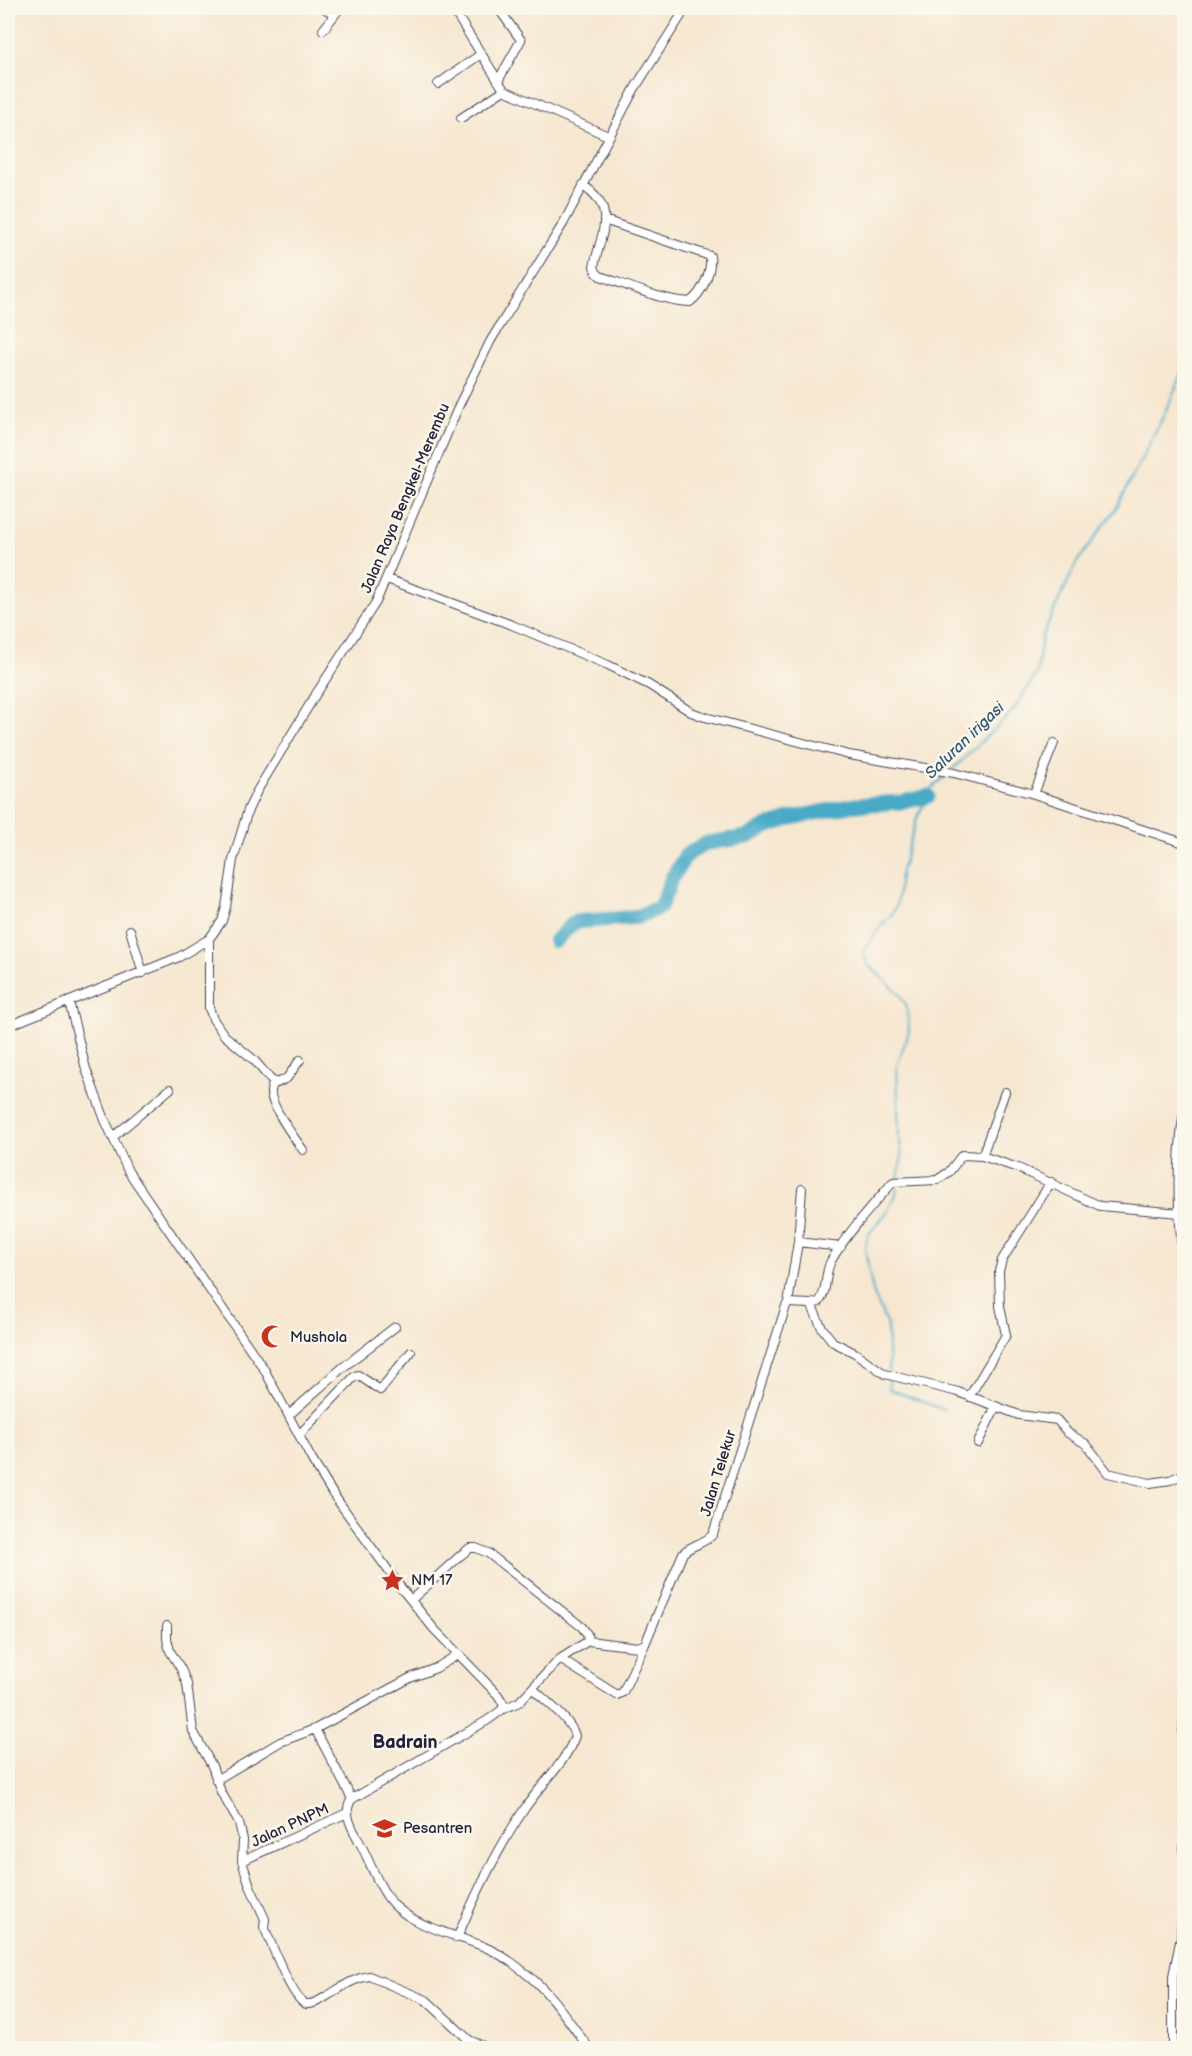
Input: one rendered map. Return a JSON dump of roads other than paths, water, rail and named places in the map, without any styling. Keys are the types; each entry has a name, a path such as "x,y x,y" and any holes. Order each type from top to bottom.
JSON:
{"street":[{"path":"323,30 337,11 324,8"},
{"path":"465,8 456,14 504,90 608,136"},
{"path":"498,8 521,40 498,81"},
{"name":"Jalan Raya Bengkel-Merembu","path":"8,1026 37,1012 69,1002 179,957 209,939 222,921 233,860 248,810 257,791 316,693 376,602 460,403 491,340 553,240 634,88 686,8"},
{"path":"438,84 482,54"},
{"path":"461,118 504,90"},
{"path":"583,185 595,193 604,209 604,220 594,266 600,276 682,302 690,302 698,297 708,272 710,256 604,220"},
{"path":"387,579 512,625 608,665 649,685 691,712 705,717 849,755 954,773 1034,794 1185,843"},
{"path":"1034,794 1054,743"},
{"path":"130,930 143,972"},
{"path":"209,939 210,1013 224,1035 254,1060 274,1082 287,1078 300,1060"},
{"path":"69,1002 86,1069 129,1171 254,1354 333,1494 434,1629 498,1695 504,1705 503,1709"},
{"path":"274,1082 270,1092 273,1100 303,1150"},
{"path":"113,1137 170,1089"},
{"path":"982,1156 1005,1092"},
{"path":"1185,1111 1178,1158 1185,1264"},
{"path":"788,1304 816,1304 822,1299 828,1268 841,1247 894,1182 937,1180 949,1172 962,1155 982,1156 1018,1168 1108,1208 1180,1213"},
{"path":"969,1397 1006,1335 1000,1306 999,1271 1002,1260 1051,1182"},
{"name":"Jalan Telekur","path":"560,1659 617,1695 623,1692 683,1553 710,1538 781,1319 788,1304 798,1242 802,1189"},
{"path":"798,1242 841,1247"},
{"path":"811,1304 822,1328 833,1342 855,1353 885,1374 918,1381 1019,1415 1057,1420 1068,1433 1086,1444 1108,1473 1150,1483 1170,1480 1185,1474"},
{"path":"289,1415 342,1368 395,1327"},
{"path":"299,1435 354,1377 358,1375 380,1390 411,1352"},
{"path":"978,1443 996,1406"},
{"path":"411,1600 470,1548 480,1549 518,1575 582,1627 587,1634 588,1641"},
{"path":"167,1626 170,1651 187,1683 193,1731 242,1830 242,1861"},
{"path":"589,2049 535,1980 494,1952 410,1917 393,1904 354,1833 347,1813 348,1805 352,1799 503,1709 519,1702 560,1659 588,1641 638,1647 645,1644"},
{"path":"216,1780 280,1742 315,1729 410,1677 436,1668 459,1654"},
{"path":"457,1938 502,1846 525,1808 563,1759 575,1733 533,1689"},
{"path":"1185,1718 1182,1754 1185,1778"},
{"path":"315,1729 352,1799"},
{"name":"Jalan PNPM","path":"347,1813 242,1861 265,1920 264,1927 290,1984 303,2003 312,2004 353,1981 369,1976 426,2000 455,2029 469,2040 488,2049"},
{"path":"1185,1826 1185,1864"},
{"path":"1173,2049 1173,1976 1181,1937 1185,1880"}],"waterway":[{"name":"Saluran irigasi","path":"953,769 1013,711 1037,673 1042,636 1077,562 1116,509 1163,417 1184,369"},
{"name":"Saluran irigasi","path":"898,1180 902,1154 899,1138 897,1065 909,1032 907,1007 899,993 867,964 863,952 897,904 900,875 917,818 931,789 946,775"},
{"path":"555,941 574,922 637,917 660,907 672,878 686,855 707,843 747,837 768,826 792,818 854,805 903,802 928,796"},
{"name":"Saluran irigasi","path":"889,1371 887,1325 873,1292 865,1249 868,1235 887,1212 896,1195 897,1186"},
{"name":"Saluran irigasi","path":"889,1380 889,1389 944,1410"}],"place":[{"name":"Mushola","path":"272,1337"},
{"name":"NM 17","path":"393,1580"},
{"name":"Pesantren","path":"385,1828"}],"district":[{"name":"Badrain","path":"405,1742"}]}
